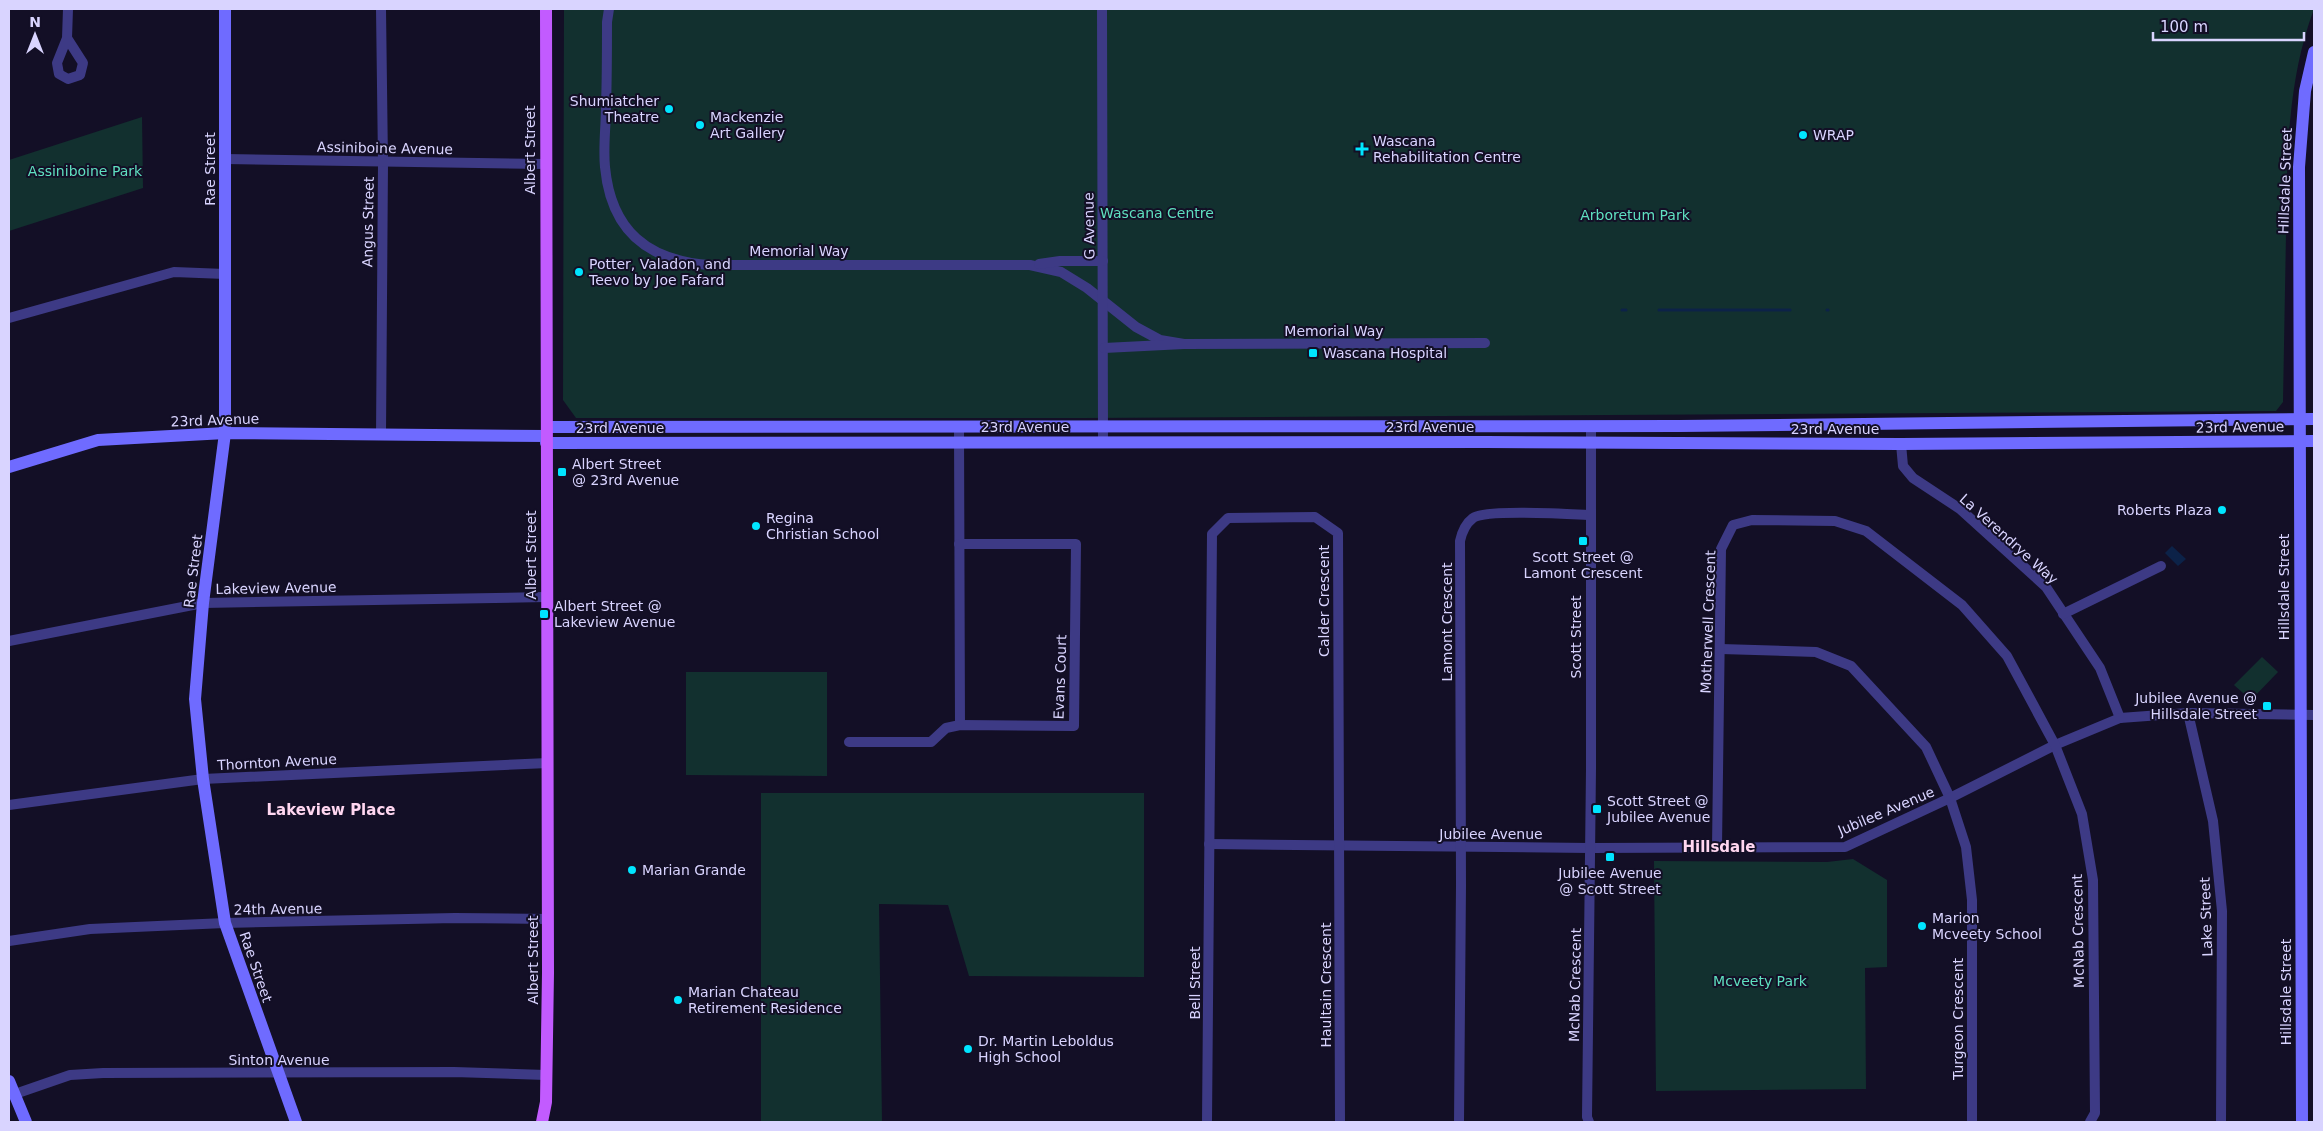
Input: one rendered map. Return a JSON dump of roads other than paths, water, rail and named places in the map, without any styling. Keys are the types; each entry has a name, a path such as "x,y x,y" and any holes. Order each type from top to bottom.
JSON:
{"main road":[{"name":"Rae Street","path":"225,9 225,433 203,603 195,699 203,779 225,923 296,1122"},
{"name":"Albert Street","path":"542,1122 546,1102 548,918 546,9"},
{"name":"Hillsdale Street","path":"2302,1122 2299,167 2305,92 2314,52"},
{"name":"23rd Avenue","path":"547,435 959,426 1591,426 2314,419"},
{"name":"23rd Avenue","path":"9,467 98,440 225,433 547,435 959,442 1901,444 2314,441"},
{"path":"9,1081 26,1122"},
{"name":"Albert Street","path":"546,1102 550,1122"}],"street":[{"path":"67,38 68,9"},
{"name":"Angus Street","path":"380,9 383,162 381,435"},
{"name":"Memorial Way","path":"609,9 607,22 605,159 608,188 618,215 626,228 649,249 680,261 710,265 1030,265 1061,272 1136,327 1160,340 1184,344"},
{"name":"G Avenue","path":"1102,9 1104,442"},
{"name":"Assiniboine Avenue","path":"225,159 545,164"},
{"path":"1030,265 1060,261 1103,261"},
{"path":"9,318 174,272 225,274"},
{"name":"Memorial Way","path":"1104,348 1184,344 1485,343"},
{"path":"849,742 930,742 946,728 960,725 959,426"},
{"name":"Scott Street","path":"1590,848 1591,426"},
{"name":"La Verendrye Way","path":"1901,444 1903,466 1913,478 1960,509 2046,587 2100,668 2120,718"},
{"name":"Lamont Crescent","path":"1461,847 1460,541 1463,528 1474,517 1491,514 1590,514"},
{"name":"Calder Crescent","path":"1209,844 1212,534 1228,518 1314,516 1338,532 1339,847"},
{"name":"Motherwell Crescent","path":"1717,847 1721,549 1733,525 1752,520 1835,521 1866,531 1962,605 2007,656 2055,745"},
{"name":"Evans Court","path":"959,544 1076,544 1074,726 960,725"},
{"path":"2063,614 2161,566"},
{"name":"Lakeview Avenue","path":"9,641 203,603 546,597"},
{"name":"Turgeon Crescent","path":"1721,649 1816,652 1851,666 1926,747 1950,798 1966,847 1972,900 1972,1122"},
{"name":"Jubilee Avenue","path":"1209,844 1339,847 1845,847 1950,798 2055,745 2120,718 2188,713 2314,715"},
{"name":"Lake Street","path":"2188,713 2213,821 2222,911 2221,1122"},
{"name":"McNab Crescent","path":"2055,745 2082,814 2093,880 2094,1113 2090,1122"},
{"name":"Thornton Avenue","path":"9,805 203,779 548,763"},
{"name":"Bell Street","path":"1208,1122 1209,844"},
{"name":"Haultain Crescent","path":"1339,847 1340,1122"},
{"path":"1459,1122 1461,847"},
{"name":"McNab Crescent","path":"1589,1122 1587,1116 1590,848"},
{"name":"24th Avenue","path":"9,940 90,929 225,923 548,918"},
{"name":"Sinton Avenue","path":"14,1094 70,1075 454,1072 546,1075"}],"water":[{"path":"2172,546 2186,559 2178,566 2165,553"}],"waterway":[{"path":"1659,310 1790,310"}],"place":[{"name":"Shumiatcher Theatre","path":"669,109"},
{"name":"Mackenzie Art Gallery","path":"700,125"},
{"name":"WRAP","path":"1803,135"},
{"name":"Wascana Rehabilitation Centre","path":"1362,149"},
{"name":"Potter, Valadon, and Teevo by Joe Fafard","path":"579,272"},
{"name":"Wascana Hospital","path":"1313,353"},
{"name":"Albert Street @ 23rd Avenue","path":"562,472"},
{"name":"Roberts Plaza","path":"2222,510"},
{"name":"Regina Christian School","path":"756,526"},
{"name":"Scott Street @ Lamont Crescent","path":"1583,541"},
{"name":"Albert Street @ Lakeview Avenue","path":"544,614"},
{"name":"Jubilee Avenue @ Hillsdale Street","path":"2267,706"},
{"name":"Scott Street @ Jubilee Avenue","path":"1597,809"},
{"name":"Jubilee Avenue @ Scott Street","path":"1610,857"},
{"name":"Marian Grande","path":"632,870"},
{"name":"Marion Mcveety School","path":"1922,926"},
{"name":"Marian Chateau Retirement Residence","path":"678,1000"},
{"name":"Dr. Martin Leboldus High School","path":"968,1049"}],"district":[{"name":"Lakeview Place","path":"331,810"},
{"name":"Hillsdale","path":"1719,847"}],"park label":[{"name":"Assiniboine Park","path":"85,171"},
{"name":"Wascana Centre","path":"1157,213"},
{"name":"Arboretum Park","path":"1635,215"},
{"name":"Mcveety Park","path":"1760,981"}]}
